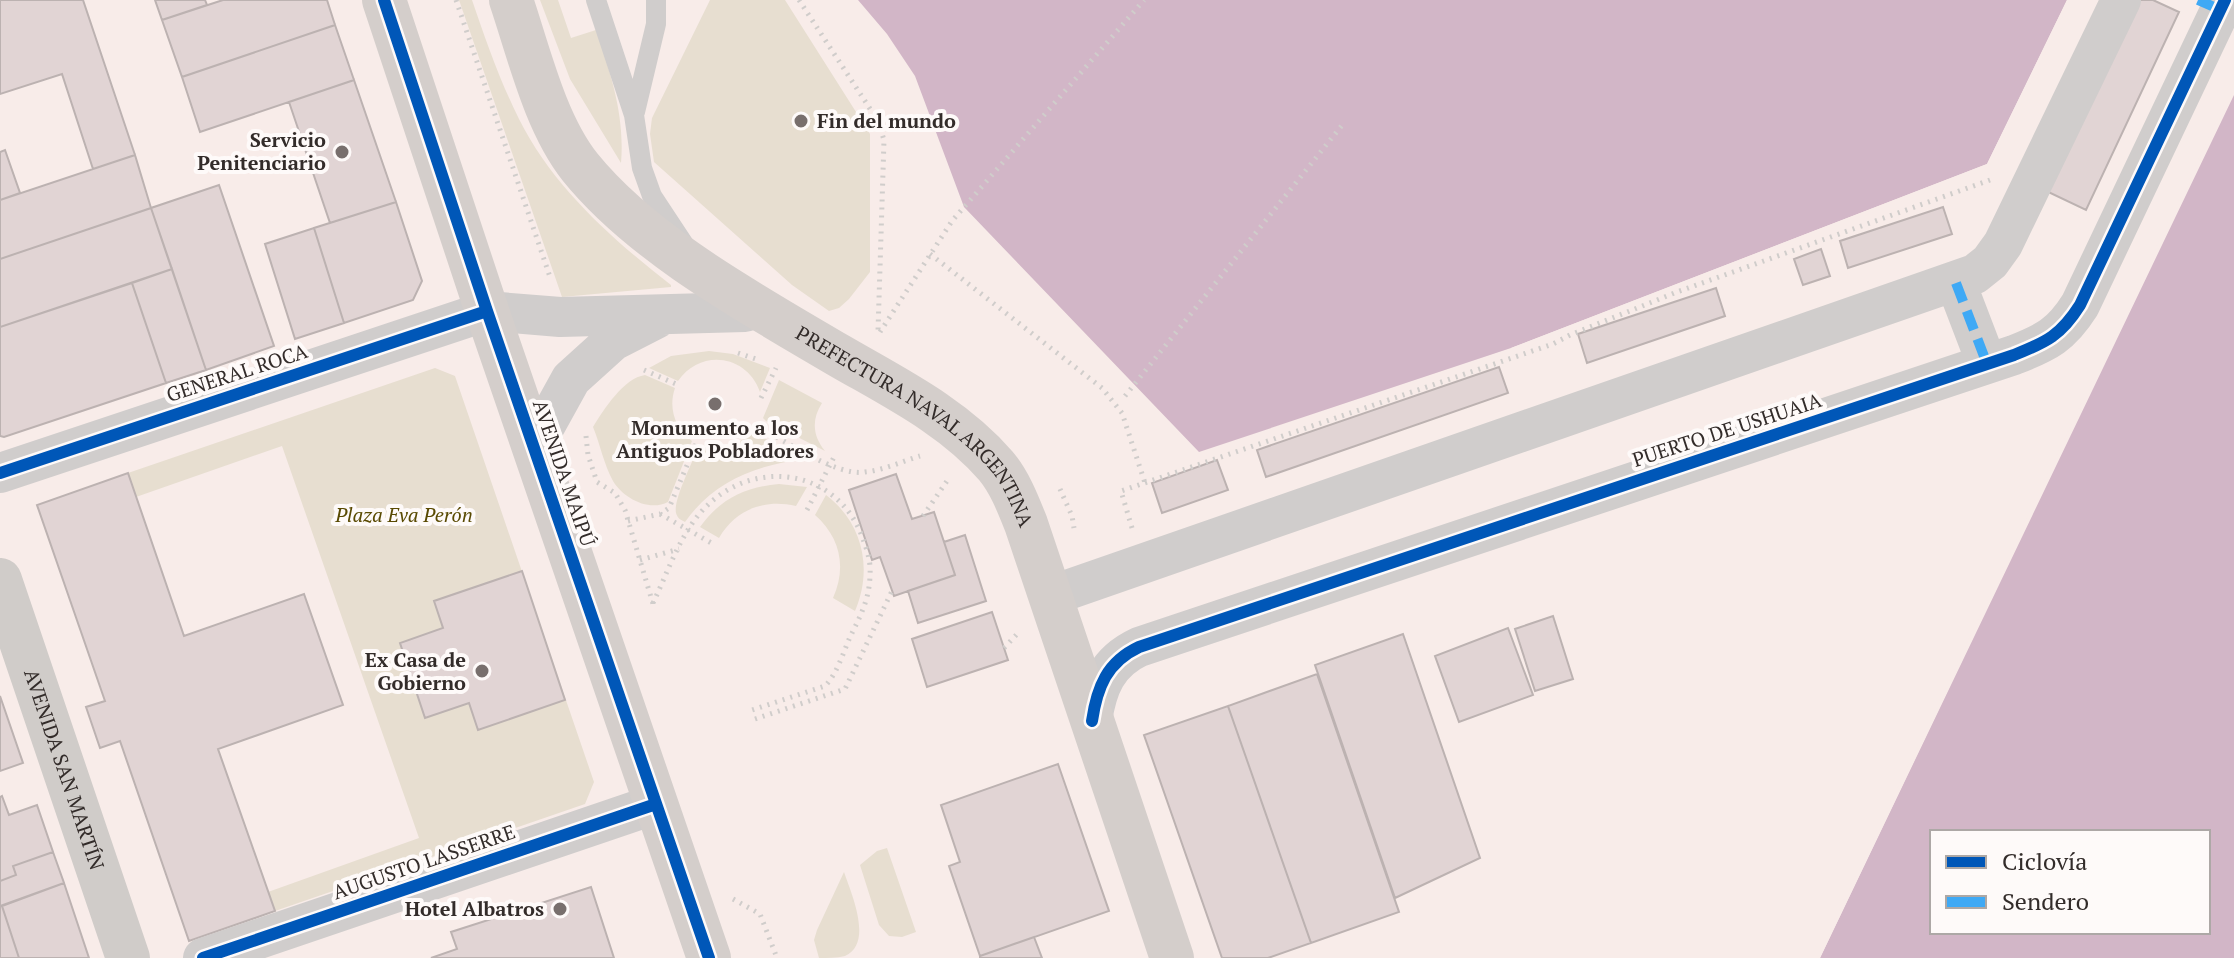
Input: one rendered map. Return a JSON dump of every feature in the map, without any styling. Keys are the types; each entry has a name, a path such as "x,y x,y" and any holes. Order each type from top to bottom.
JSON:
{"main road":[{"name":"AVENIDA MAIPÚ","path":"384,0 709,958"},
{"name":"PREFECTURA NAVAL ARGENTINA","path":"511,0 558,131 580,166 616,203 653,236 758,308 913,396 956,429 995,465 1016,501 1036,611 1092,721 1172,958"},
{"name":"AVENIDA SAN MARTÍN","path":"0,580 128,958"}],"street":[{"path":"1036,611 1143,564 1975,274 1990,262 2003,244 2121,0"},
{"name":"PUERTO DE USHUAIA","path":"1092,721 1096,695 1104,676 1124,654 1139,647 1987,364 2032,348 2066,327 2080,305 2215,3"},
{"path":"1956,283 1987,364"},
{"path":"487,311 560,317 745,312 758,308"},
{"name":"GENERAL ROCA","path":"0,473 487,311"},
{"path":"534,446 571,379 613,341 667,315"},
{"name":"AUGUSTO LASSERRE","path":"203,958 656,804"}],"lane":[{"path":"596,0 634,115 642,168 652,196 700,270"},
{"path":"634,115 656,24 656,0"}],"path":[{"path":"456,0 555,290"},
{"path":"799,0 878,121 884,140 878,335 952,221 1144,0"},
{"path":"1125,396 1343,124"},
{"path":"1143,564 1121,491 1553,344 1677,292 2005,175"},
{"path":"930,254 1102,388 1122,413 1145,483"},
{"path":"734,352 779,369 761,398"},
{"path":"635,374 645,367 676,384"},
{"path":"756,425 846,471 865,472 922,458 911,450"},
{"path":"587,428 588,455 597,482 615,493 628,521 653,604 688,531 712,501 730,488 751,481 791,478 820,485 837,496 851,511 860,530 871,572 865,606 825,686 752,710"},
{"path":"628,521 660,514 674,500 696,444"},
{"path":"807,510 834,457"},
{"path":"941,473 949,479"},
{"path":"660,514 715,545"},
{"path":"640,560 679,548"},
{"path":"755,719 845,689 892,591"},
{"path":"1004,648 1036,611"},
{"path":"731,898 760,914 777,958"}],"green space":[{"path":"459,0 472,0 512,105 549,167 606,230 671,287 562,297"},
{"path":"540,0 558,0 571,38 596,30 619,112 621,163 570,79"},
{"path":"710,0 785,0 870,134 870,272 839,308 829,311 792,285 654,162 650,134 652,118"},
{"path":"709,351 733,354 770,368 760,392 745,370 723,360 699,364 678,381 649,368 671,356"},
{"name":"Plaza Eva Perón","path":"435,368 455,376 594,782 585,804 275,911 268,892 419,838 282,446 136,497 128,473"},
{"path":"645,375 675,388 672,403 674,418 692,441 668,502 661,505 637,502 617,487 593,427 622,388"},
{"path":"779,380 822,403 815,428 825,451 763,418"},
{"path":"752,432 805,459 738,477 709,496 685,522 679,519 676,513 678,499 699,445 714,448 728,446"},
{"path":"779,484 807,487 796,506 773,504 752,508 734,520 719,538 700,527 716,509 734,496"},
{"path":"826,495 849,519 861,548 863,579 855,611 833,598 840,575 839,553 830,533 815,515"},
{"path":"887,848 916,932 902,937 889,936 879,925 860,865 877,851"},
{"path":"844,872 858,917 858,940 854,950 845,956 819,958 814,940"}],"shaded area":[{"path":"858,0 2067,0 1987,164 1511,348 1199,452 964,207 915,76 887,34"},
{"path":"2234,95 2234,958 1820,958"}],"pier":[{"path":"2067,0 2070,1 1989,168 1513,352 1511,348 1987,164"},
{"path":"2234,91 1820,958 1816,958 2230,93"}],"building":[{"path":"0,0 83,0 135,155 93,169 62,74 0,94"},
{"path":"155,0 205,0 207,5 162,20"},
{"path":"223,0 327,0 335,25 182,77 162,20"},
{"path":"2130,0 2153,0 2179,12 2086,210 2042,189"},
{"path":"335,25 354,80 200,132 182,77"},
{"name":"Servicio Penitenciario","path":"354,80 396,202 330,223 289,102"},
{"path":"5,150 20,193 0,200 0,152"},
{"path":"135,155 151,208 0,259 0,200"},
{"path":"219,185 274,346 206,370 151,208"},
{"path":"396,202 422,281 413,300 344,323 314,228"},
{"path":"1943,207 1952,234 1848,268 1840,241"},
{"path":"151,208 172,269 0,327 0,259"},
{"path":"314,228 344,323 295,339 265,244"},
{"path":"1821,249 1830,276 1803,285 1794,259"},
{"path":"172,269 206,370 166,383 132,283"},
{"path":"132,283 166,383 0,436 0,327"},
{"path":"1716,288 1725,316 1587,363 1578,334"},
{"path":"1499,367 1508,393 1266,477 1257,450"},
{"path":"1217,460 1228,490 1162,513 1152,483"},
{"path":"128,473 184,636 304,594 343,705 218,749 275,911 189,941 120,741 100,748 86,707 105,701 37,505"},
{"path":"896,474 912,519 934,512 955,575 894,596 880,557 872,560 849,490"},
{"path":"965,535 986,601 918,623 908,591 955,575 944,542"},
{"name":"Ex Casa de Gobierno","path":"522,571 565,700 478,730 469,703 425,718 400,643 443,628 434,601"},
{"path":"992,612 1008,660 927,687 912,639"},
{"path":"1553,616 1573,679 1535,691 1515,629"},
{"path":"1508,628 1533,695 1459,722 1435,656"},
{"path":"1403,634 1480,858 1395,898 1315,665"},
{"path":"1317,674 1399,912 1311,943 1228,706"},
{"path":"0,696 23,763 0,771"},
{"path":"1228,706 1311,943 1268,958 1222,958 1144,735"},
{"path":"1058,764 1109,911 980,956 949,866 960,862 941,805"},
{"path":"0,797 9,815 37,805 53,852 13,866 16,875 0,881"},
{"path":"53,852 64,883 0,906 0,881 16,875 13,866"},
{"path":"64,883 89,958 19,958 2,906"},
{"name":"Hotel Albatros","path":"591,887 614,958 431,958 457,949 451,932"},
{"path":"2,906 19,958 0,958"},
{"path":"1034,937 1042,958 980,958 980,956"}],"marked path":[{"path":"2198,0 2221,10"},
{"path":"1956,283 1987,364"}],"cycle path":[{"path":"384,0 709,958"},
{"path":"1092,721 1105,677 1119,660 1139,647 2014,355 2052,336 2080,305 2225,0"},
{"path":"0,473 487,311"},
{"path":"203,958 656,804"}],"place":[{"name":"Fin del mundo","path":"801,121"},
{"name":"Servicio Penitenciario","path":"342,152"},
{"name":"Monumento a los Antiguos Pobladores","path":"715,404"},
{"name":"Ex Casa de Gobierno","path":"482,671"},
{"name":"Hotel Albatros","path":"560,909"}]}
